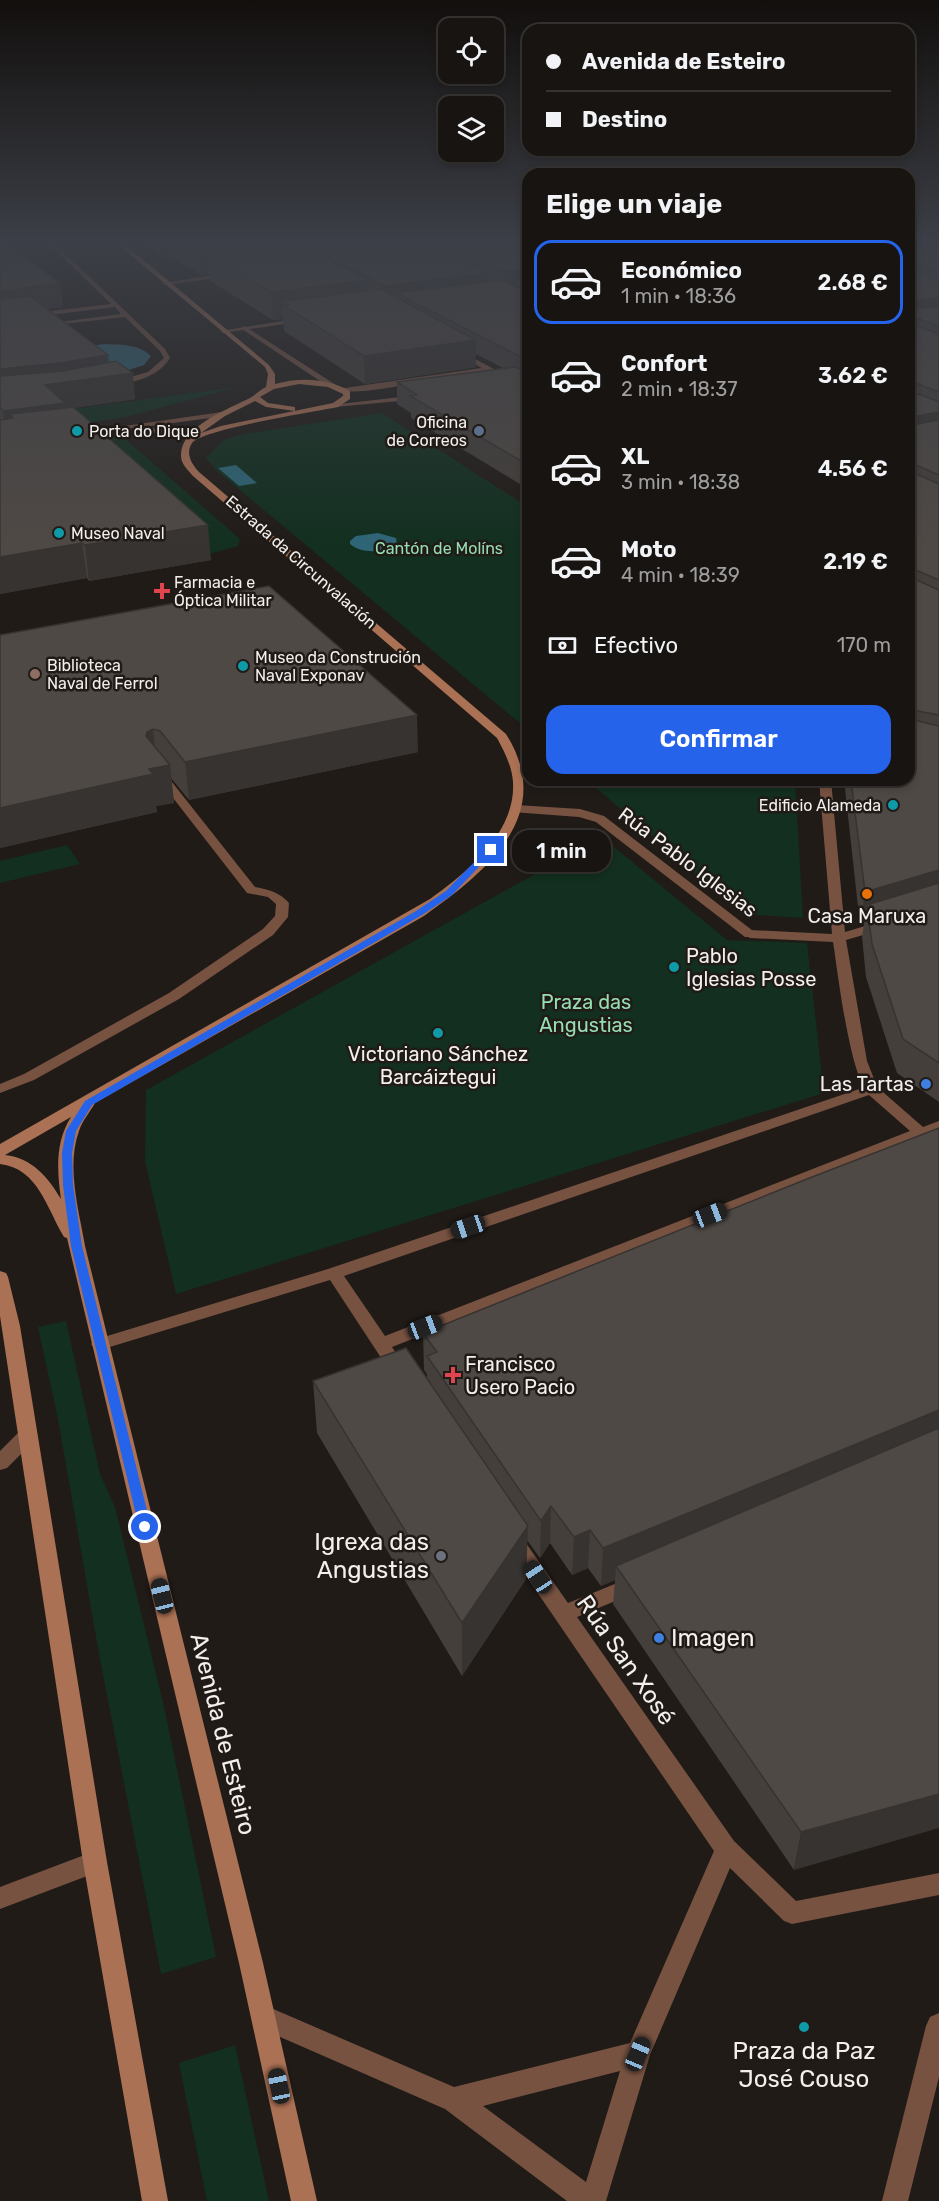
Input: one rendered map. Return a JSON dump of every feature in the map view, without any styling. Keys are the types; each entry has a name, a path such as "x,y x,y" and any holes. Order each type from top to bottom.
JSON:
{"main road":[{"path":"240,345 272,372 272,383 269,387"},
{"path":"267,366 280,372"},
{"path":"191,439 210,431 335,405 347,397 342,389 290,375"},
{"path":"191,439 222,414 256,398 257,394 269,387 315,383"},
{"path":"256,398 259,402 276,408 314,409"},
{"name":"Estrada da Circunvalación","path":"0,1152 419,913 449,893 504,835 516,810 519,784 513,756 502,736 196,474 185,461 184,453 191,439"},
{"path":"77,1246 69,1196 67,1153 71,1131 88,1103"},
{"path":"0,1160 7,1159 26,1168 41,1182 55,1201 77,1246"},
{"name":"Avenida de Esteiro","path":"77,1246 264,2016 304,2201"},
{"path":"0,1277 11,1326 95,1862 154,2201"}],"street":[{"path":"106,384 130,381 164,365 167,358 158,345"},
{"path":"269,345 332,386"},
{"path":"455,350 522,387"},
{"path":"342,389 365,388 490,369"},
{"path":"502,386 522,383"},
{"path":"335,405 376,403 430,396"},
{"path":"69,434 222,414"},
{"path":"127,427 166,432 191,439"},
{"path":"0,1089 29,1077 174,996 268,932 281,917 283,903 272,894 252,890 158,772"},
{"path":"825,786 838,938 860,1061 871,1089 939,1149"},
{"name":"Rúa Pablo Iglesias","path":"516,810 580,813 600,819 750,934 838,938 894,921"},
{"path":"100,1344 334,1274 871,1089"},
{"path":"381,1344 939,1126"},
{"path":"334,1274 407,1383"},
{"path":"0,1463 27,1436"},
{"name":"Rúa San Xosé","path":"504,1527 726,1849 792,1913 939,1884"},
{"path":"563,1614 649,1577"},
{"path":"264,2016 454,2100 591,2201 638,2054 726,1849"},
{"path":"0,1898 95,1862"},
{"path":"895,2201 939,2026"},
{"path":"454,2100 638,2054"}],"green space":[{"path":"237,387 126,417 65,426 50,412"},
{"name":"Cantón de Molíns","path":"382,413 522,503 522,725 217,471 206,458 223,440 244,434"},
{"path":"122,436 240,539 238,546 206,555 81,441"},
{"path":"594,786 795,786 803,918 742,914"},
{"name":"Praza das Angustias","path":"597,833 727,940 807,943 824,1093 176,1294 145,1161 146,1090 537,873"},
{"path":"67,845 80,864 0,883 0,861"},
{"path":"66,1321 100,1474 115,1507 163,1702 216,1957 161,1974 99,1654 58,1419 38,1327"},
{"path":"235,2045 269,2201 207,2201 179,2063"}],"water":[{"path":"100,345 119,345 136,347 151,356 144,365 125,371 0,356"},
{"path":"236,465 257,483 239,486 218,468"},
{"path":"378,533 396,538 397,544 386,549 367,551 350,544 356,536"}],"building":[{"path":"0,345 94,345 108,355 60,363 0,369"},
{"path":"346,345 443,345 364,356"},
{"path":"497,345 522,345 522,357"},
{"path":"915,345 939,345 939,392 915,383"},
{"path":"116,361 133,373 45,385 65,403 3,411 0,407 0,376 63,371"},
{"path":"515,367 522,370 522,461 410,396 417,395 397,382"},
{"path":"915,393 939,402 939,412 915,416"},
{"path":"73,407 208,525 0,557 0,420 13,418 10,414"},
{"path":"939,420 939,475 915,465 915,425"},
{"path":"915,473 939,484 939,580 915,570"},
{"path":"915,579 939,590 939,715 915,711"},
{"path":"269,586 417,715 185,762 160,731 153,729 147,732 146,736 170,765 149,769 153,774 0,808 0,635"},
{"path":"915,720 939,726 939,870 865,892 852,786 915,786"},
{"path":"939,883 939,1063 903,1039 872,944 867,905"},
{"path":"939,1128 939,1410 603,1548 590,1530 574,1537 551,1506 541,1521 427,1356 437,1352 423,1333"},
{"path":"406,1348 528,1526 462,1623 313,1381"},
{"path":"939,1428 939,1794 801,1832 616,1566"}],"place":[{"name":"Porta do Dique","path":"77,431"},
{"name":"Oficina de Correos","path":"479,431"},
{"name":"Museo Naval","path":"59,533"},
{"name":"Farmacia e Óptica Militar","path":"162,591"},
{"name":"Museo da Construción Naval Exponav","path":"243,666"},
{"name":"Biblioteca Naval de Ferrol","path":"35,674"},
{"name":"Edificio Alameda","path":"893,805"},
{"name":"Casa Maruxa","path":"867,894"},
{"name":"Pablo Iglesias Posse","path":"674,967"},
{"name":"Victoriano Sánchez Barcáiztegui","path":"438,1033"},
{"name":"Las Tartas","path":"926,1084"},
{"name":"Francisco Usero Pacio","path":"453,1375"},
{"name":"Igrexa das Angustias","path":"441,1556"},
{"name":"Imagen","path":"659,1638"},
{"name":"Praza da Paz José Couso","path":"804,2027"}],"route":[{"path":"145,1527 77,1246 68,1185 67,1153 71,1131 88,1103 419,913 449,893 491,850"}]}
